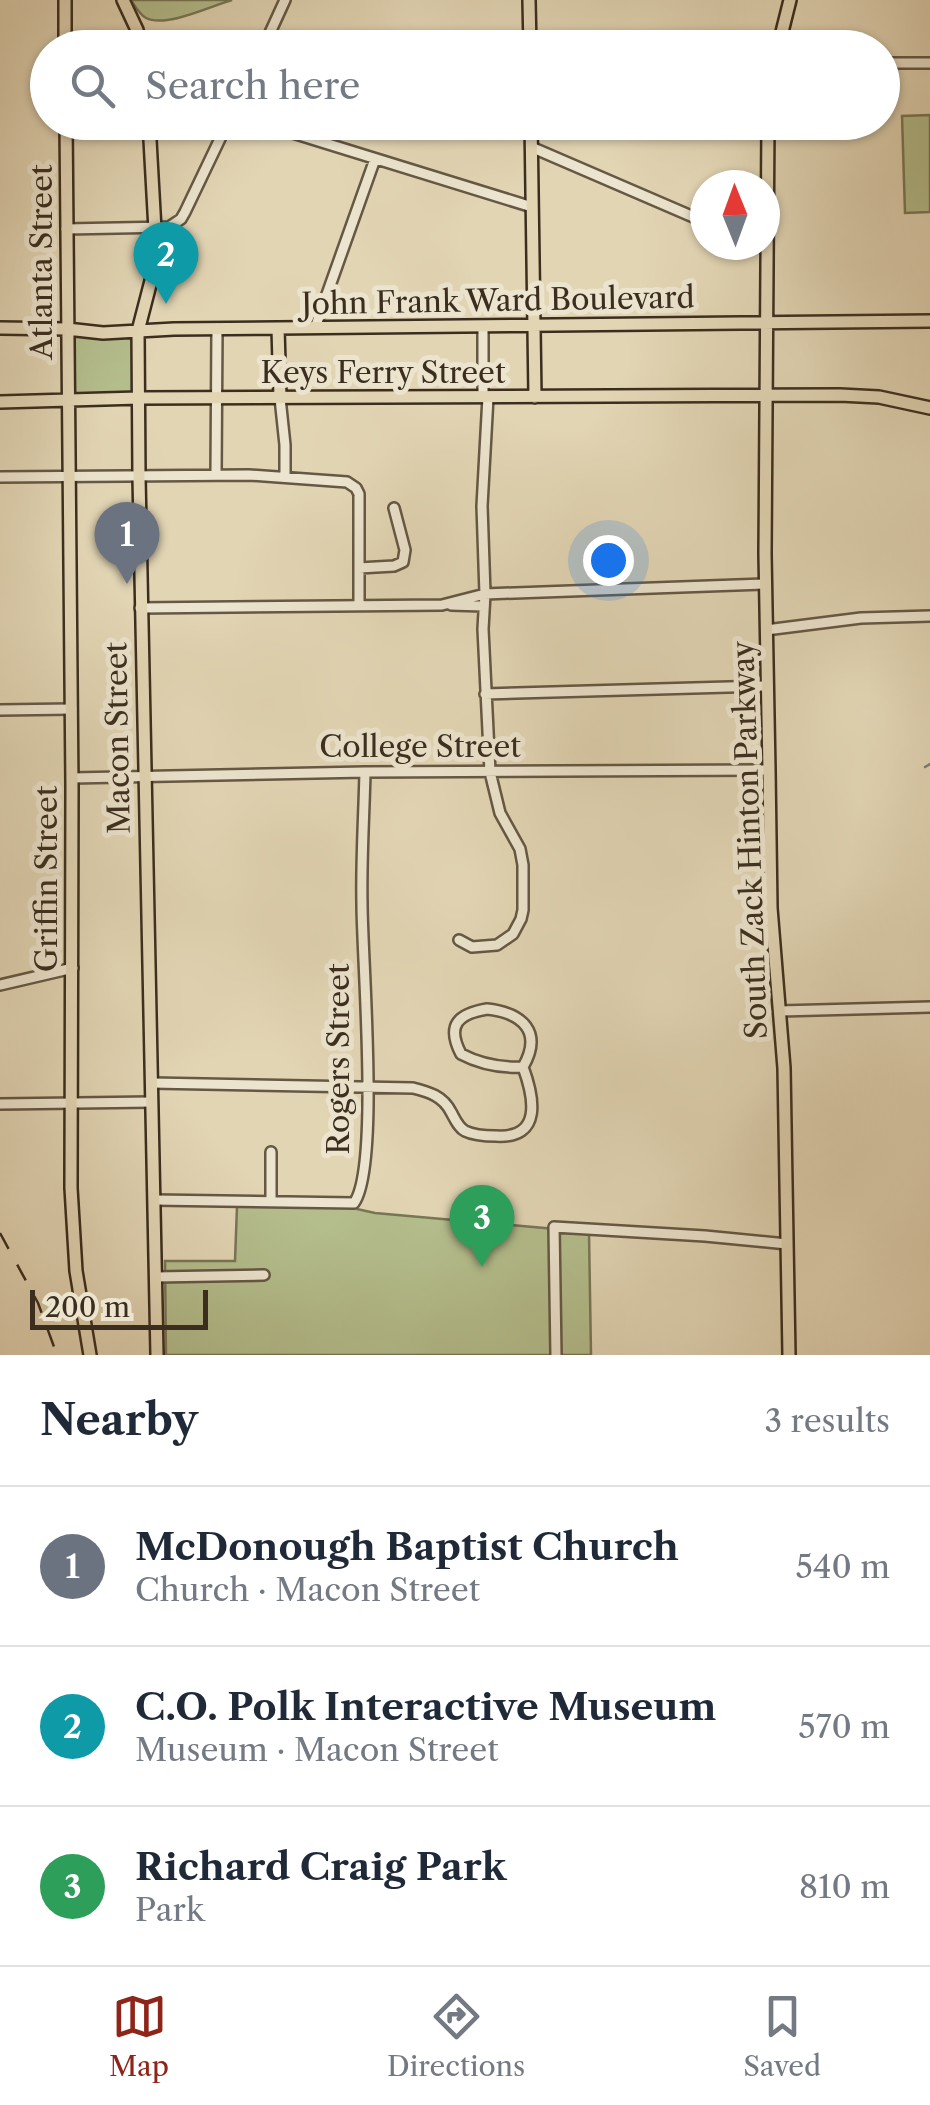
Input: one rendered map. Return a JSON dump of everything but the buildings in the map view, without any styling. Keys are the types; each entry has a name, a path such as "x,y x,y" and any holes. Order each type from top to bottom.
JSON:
{"main road":[{"path":"65,0 66,30"},
{"path":"123,0 137,30"},
{"path":"529,0 530,30"},
{"path":"782,30 790,0"},
{"name":"Atlanta Street","path":"66,140 68,400"},
{"name":"Macon Street","path":"150,140 155,265 138,330 140,608 157,1355"},
{"path":"531,140 535,397"},
{"name":"South Zack Hinton Parkway","path":"767,170 768,140"},
{"name":"South Zack Hinton Parkway","path":"766,260 771,908 784,1068 790,1355"},
{"path":"144,306 150,321 168,329"},
{"name":"John Frank Ward Boulevard","path":"0,328 103,333 217,328 930,321"},
{"path":"278,328 280,398"},
{"name":"Keys Ferry Street","path":"0,402 139,398 866,396 930,408"},
{"name":"Griffin Street","path":"68,400 72,1230 90,1355"}],"street":[{"path":"272,30 286,0"},
{"path":"900,63 930,63"},
{"path":"66,229 169,227 181,219 219,140"},
{"path":"313,140 532,207"},
{"path":"531,146 690,215"},
{"path":"314,328 376,160"},
{"path":"154,205 164,218 181,219"},
{"path":"460,940 472,947 497,945 513,934 523,910 520,848 500,813 490,772 483,606 486,397 483,327"},
{"path":"216,475 217,328"},
{"path":"280,398 286,477"},
{"path":"0,477 216,475 347,482 359,494 359,606"},
{"path":"359,568 403,562 394,508"},
{"path":"448,604 485,594 766,584"},
{"path":"140,608 483,606"},
{"path":"766,630 862,618 930,616"},
{"path":"485,694 768,686"},
{"path":"0,710 72,709"},
{"name":"College Street","path":"72,778 769,770"},
{"name":"Rogers Street","path":"154,1200 354,1203 360,1194 366,1156 367,1086 362,902 364,772"},
{"path":"0,984 73,968"},
{"path":"780,1011 930,1006"},
{"path":"152,1083 413,1088 444,1101 466,1132 507,1137 524,1130 532,1117 533,1100 523,1067 531,1044 528,1029 516,1015 487,1009 468,1012 458,1022 453,1031 461,1054 481,1063 523,1067"},
{"path":"0,1104 152,1102"},
{"path":"270,1201 271,1152"},
{"path":"556,1355 554,1227 787,1244"},
{"path":"156,1278 264,1275"}],"green space":[{"path":"131,0 232,0 176,18 155,20 144,17"},
{"path":"930,115 930,212 905,213 902,116"},
{"path":"67,329 138,331 139,398 68,400"},
{"path":"237,1206 348,1207 375,1213 589,1232 591,1355 166,1355 165,1261 235,1261"}],"waterway":[{"path":"925,767 930,764"}],"railway":[{"path":"0,1233 38,1303 57,1355"}],"place":[{"name":"C.O. Polk Interactive Museum","path":"166,304"},
{"name":"McDonough Baptist Church","path":"127,584"},
{"name":"Richard Craig Park","path":"482,1267"}]}
